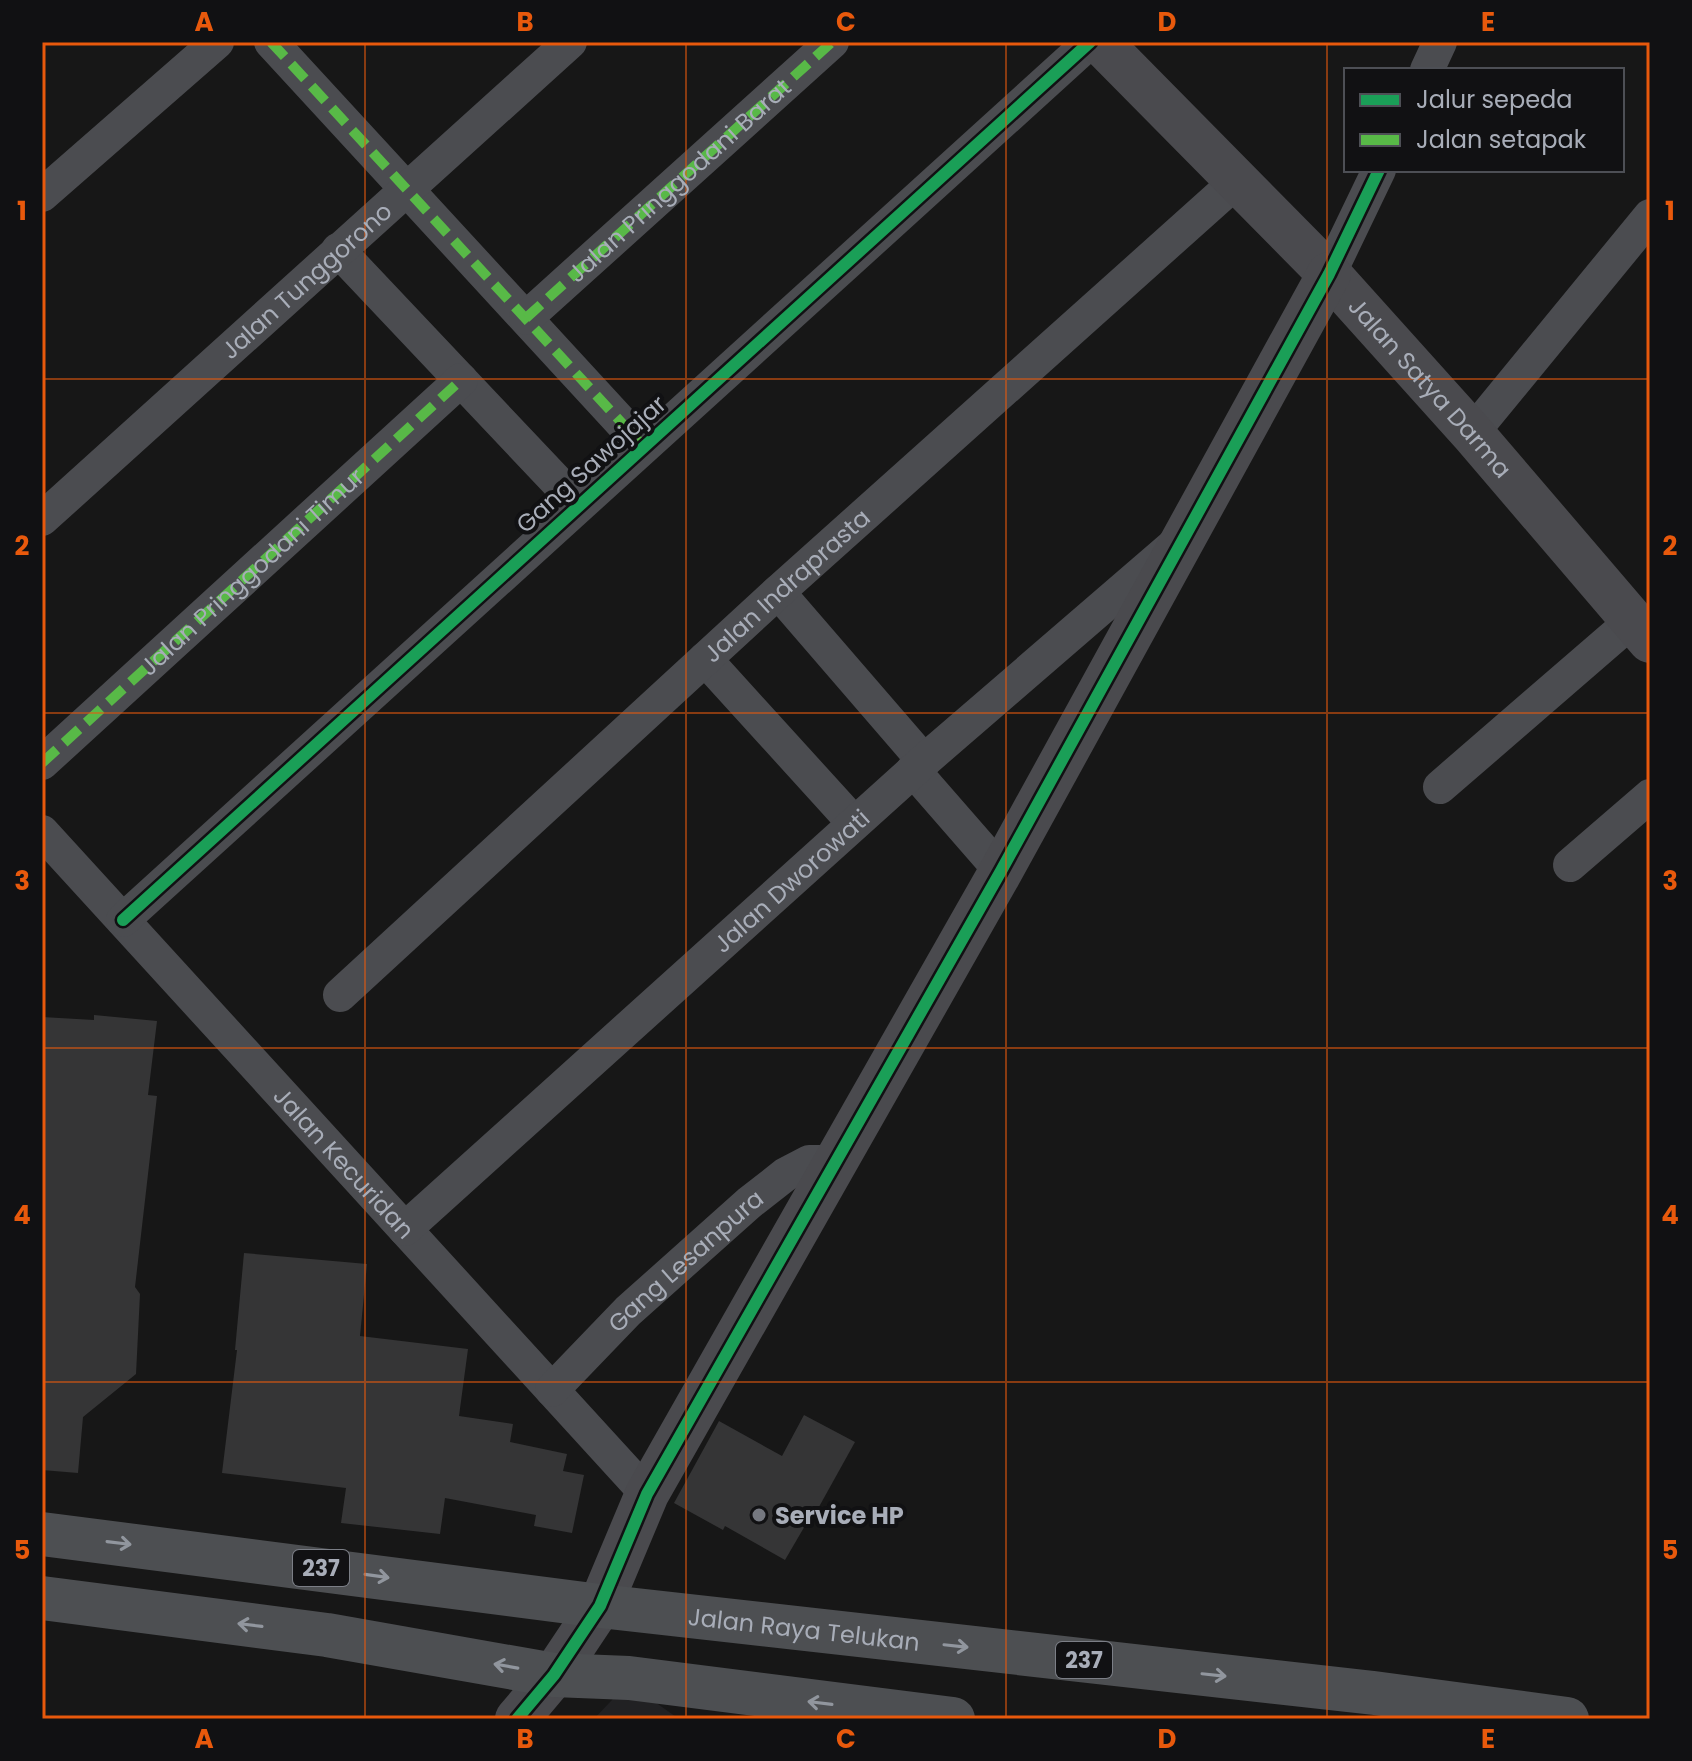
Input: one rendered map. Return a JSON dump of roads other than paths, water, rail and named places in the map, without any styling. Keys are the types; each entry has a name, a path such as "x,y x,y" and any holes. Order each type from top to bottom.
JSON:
{"main road":[{"name":"Jalan Raya Telukan","path":"42,1534 600,1606 1374,1693 1567,1719"},
{"path":"42,1598 327,1635 554,1675 629,1678 953,1719"}],"street":[{"path":"42,195 217,42"},
{"path":"271,42 643,446"},
{"name":"Jalan Tunggorono","path":"42,519 570,42"},
{"name":"Jalan Pringgodani Barat","path":"526,318 832,42"},
{"name":"Gang Sawojajar","path":"123,920 1090,42"},
{"name":"Jalan Satya Darma","path":"1100,42 1329,274 1472,433 1641,630"},
{"path":"1428,68 1440,42"},
{"path":"517,1719 554,1675 600,1606 647,1494 1001,871 1329,274 1378,172"},
{"name":"Jalan Indraprasta","path":"340,995 778,592 1238,180"},
{"path":"1472,433 1647,227"},
{"path":"338,250 579,505"},
{"name":"Jalan Pringgodani Timur","path":"42,763 461,380"},
{"name":"Jalan Dworowati","path":"405,1229 919,765 1182,538"},
{"path":"778,592 1001,871"},
{"path":"1440,787 1641,630"},
{"path":"705,659 854,823"},
{"path":"1570,865 1650,796"},
{"name":"Jalan Kecuridan","path":"42,832 647,1494"},
{"name":"Gang Lesanpura","path":"552,1390 628,1311 749,1203 786,1174 809,1162 837,1162"}],"place":[{"name":"Service HP","path":"759,1515"}]}
